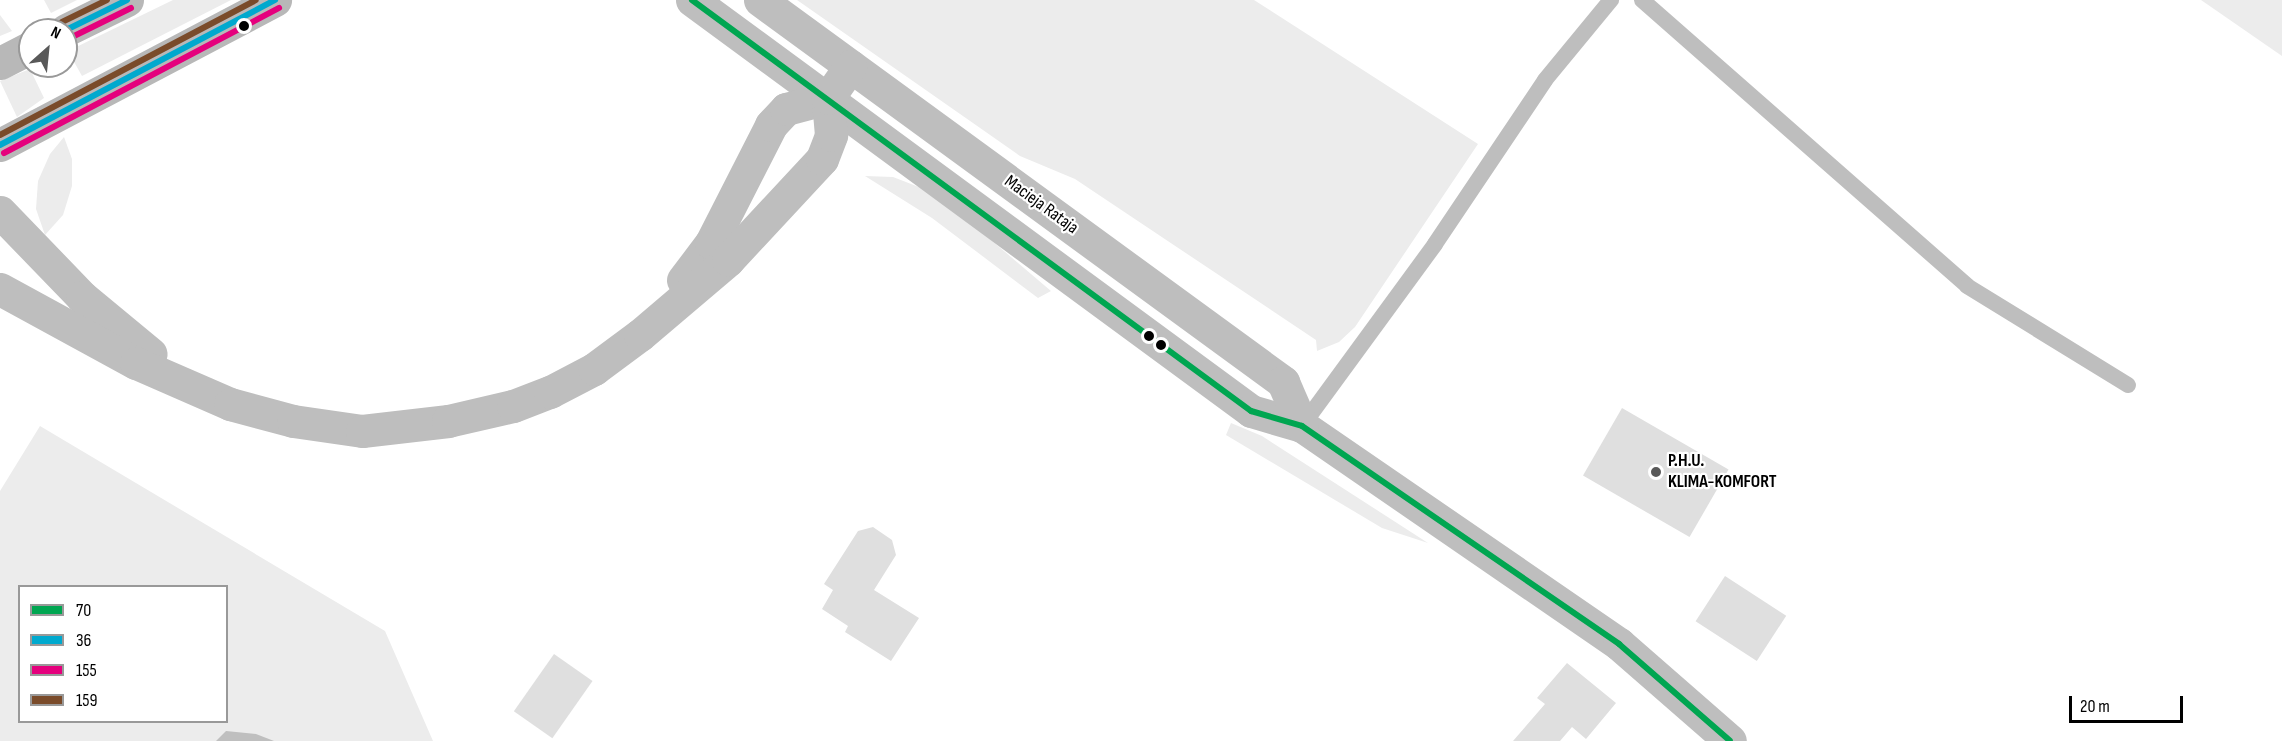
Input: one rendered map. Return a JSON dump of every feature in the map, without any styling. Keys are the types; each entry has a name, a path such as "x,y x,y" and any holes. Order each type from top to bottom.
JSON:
{"street":[{"path":"78,24 127,0"},
{"path":"0,146 276,0"},
{"path":"692,0 1251,411 1302,426 1619,644 1730,741"},
{"name":"Macieja Rataja","path":"760,0 1283,382 1302,426"},
{"path":"0,63 18,54"},
{"path":"0,289 136,363 230,404 293,421 362,431 448,421 513,406 550,392 594,369 640,335 728,260 822,159 831,135 828,98 850,66"},
{"path":"640,335 711,243 771,125 786,109 828,98"},
{"path":"0,212 82,297 192,388"}],"lane":[{"path":"1302,426 1435,244 1545,80 1611,0"},
{"path":"1642,0 1967,286 2128,385"}],"shaded area":[{"path":"44,0 77,0 51,13"},
{"path":"173,0 231,0 82,76 78,69 78,46"},
{"path":"797,0 1254,0 1478,144 1355,327 1339,342 1317,351 1316,340 1075,179 1020,156"},
{"path":"2201,0 2282,0 2282,56"},
{"path":"0,15 12,31 0,36"},
{"path":"18,74 18,78 34,78 44,98 17,117 0,81"},
{"path":"64,137 72,159 72,186 63,215 45,235 36,209 38,181 50,154"},
{"path":"865,176 893,177 924,189 964,217 1051,291 1038,298 932,218"},
{"path":"1231,423 1262,436 1428,543 1382,528 1226,435"},
{"path":"40,426 385,631 433,741 0,741 0,491"},
{"path":"226,731 256,734 274,741 216,741"}],"building":[{"name":"P.H.U. KLIMA-KOMFORT","path":"1622,408 1729,470 1690,537 1583,476"},
{"path":"873,527 892,540 896,555 874,590 919,618 891,661 845,632 848,626 822,609 833,590 824,584 858,531"},
{"path":"1725,576 1786,616 1757,661 1696,621"},
{"path":"554,654 593,681 552,738 514,711"},
{"path":"1567,663 1616,703 1586,739 1572,727 1560,741 1513,741 1545,704 1537,698"}],"transit line":[{"name":"159","path":"70,18 107,0"},
{"name":"36","path":"78,24 127,0"},
{"name":"159","path":"0,135 256,0"},
{"name":"36","path":"0,145 275,0"},
{"name":"70","path":"692,0 1251,411 1302,426 1619,644 1730,741"},
{"name":"155","path":"78,34 131,8"},
{"name":"155","path":"4,153 279,8"}],"place":[{"name":"P.H.U. KLIMA-KOMFORT","path":"1656,472"}]}
